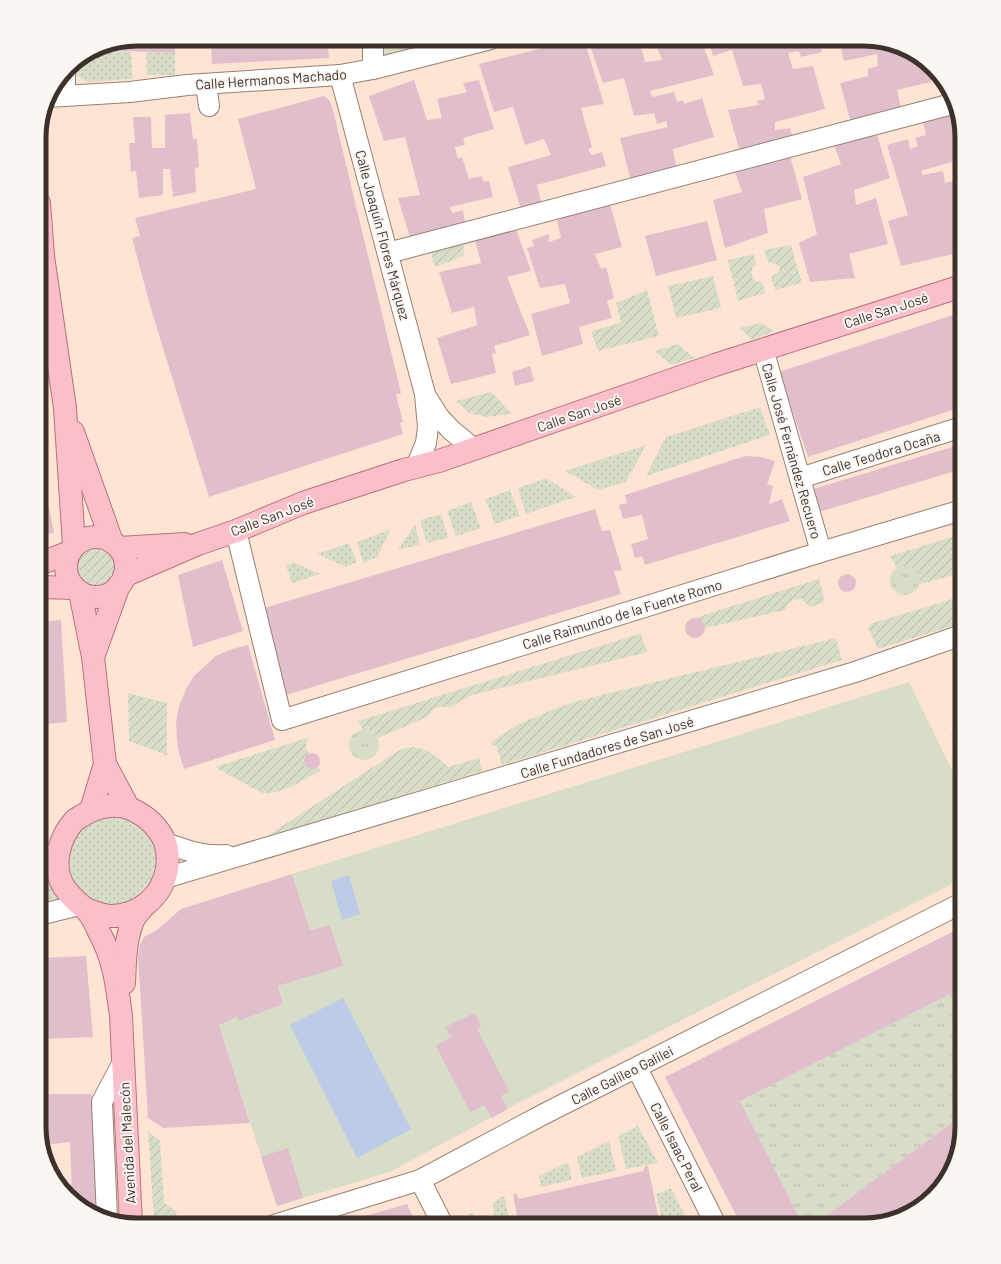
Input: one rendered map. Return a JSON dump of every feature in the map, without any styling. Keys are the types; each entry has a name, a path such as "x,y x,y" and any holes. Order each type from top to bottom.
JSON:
{"main road":[{"path":"46,277 65,408 72,549 66,560 67,576 78,590 94,657 105,764 128,808"},
{"name":"Calle San José","path":"198,544 236,531 303,504 404,470 439,461 763,349 955,288"},
{"path":"65,408 116,545 124,557 126,567 94,657"},
{"path":"46,561 72,549 83,540 93,537 103,538 116,545 198,544"},
{"path":"46,588 78,590 88,595 105,595 113,591 122,581 198,544"},
{"path":"91,810 105,764"},
{"path":"121,1016 125,956 127,940 132,922 143,907 160,890 165,878 168,861 165,843 157,827 144,815 128,808 109,806 91,810 76,820 49,855 58,870 63,886 73,899 83,907 97,914 109,916 126,914 143,907"},
{"path":"83,907 100,932 112,959 121,1016"},
{"name":"Avenida del Malecón","path":"121,1016 131,1217"}],"street":[{"path":"373,46 373,69"},
{"name":"Calle Hermanos Machado","path":"57,97 100,101 206,84 340,75 373,69 463,46"},
{"name":"Calle Joaquín Flores Márquez","path":"340,75 425,394 428,427 426,443 416,467"},
{"path":"206,84 209,106"},
{"path":"388,253 949,105"},
{"name":"Calle José Fernández Recuero","path":"763,349 821,552"},
{"name":"Calle Joaquín Flores Márquez","path":"425,394 439,417 451,430 474,449"},
{"name":"Calle Teodora Ocaña","path":"800,478 955,429"},
{"name":"Calle Raimundo de la Fuente Romo","path":"236,531 282,720 821,552 955,512"},
{"name":"Calle Fundadores de San José","path":"165,878 855,672 955,637"},
{"name":"Calle Fundadores de San José","path":"165,843 202,855 216,856 250,853"},
{"path":"46,914 83,907"},
{"name":"Calle Galileo Galilei","path":"307,1218 420,1180 544,1114 638,1068 955,907"},
{"name":"Avenida del Malecón","path":"107,1213 102,1102 123,1062"},
{"name":"Calle Isaac Peral","path":"638,1068 713,1218"},
{"path":"420,1180 439,1218"}],"green space":[{"path":"373,46 463,46 373,69"},
{"path":"109,51 131,52 133,79 86,82 75,74 75,71 86,61 102,53"},
{"path":"146,52 175,53 175,75 147,75"},
{"path":"463,239 464,256 435,267 430,249"},
{"path":"791,245 802,283 775,290 771,277 779,272 780,267 776,264 769,263 764,250"},
{"path":"754,254 756,264 752,268 752,277 755,281 762,282 765,293 738,301 728,260"},
{"path":"713,276 721,308 676,318 668,286"},
{"path":"647,290 659,336 598,351 591,331 621,323 616,303"},
{"path":"761,323 774,331 752,340 740,328"},
{"path":"678,344 694,358 671,365 655,351"},
{"path":"491,392 512,414 486,417 469,413 456,401"},
{"path":"760,407 770,435 646,476 666,437"},
{"path":"646,445 626,482 598,490 565,471"},
{"path":"546,478 576,497 526,514 518,488"},
{"path":"510,490 520,516 495,524 485,499"},
{"path":"471,502 481,528 456,536 447,511"},
{"path":"441,514 448,538 427,543 420,520"},
{"path":"415,524 420,545 398,550"},
{"path":"391,529 377,557 363,563 357,542"},
{"path":"955,536 955,575 920,584 918,574 913,568 909,566 901,566 896,569 896,566 890,556"},
{"path":"349,543 357,562 346,567 317,554"},
{"path":"93,546 101,546 109,549 115,555 118,567 115,579 109,585 101,588 93,588 85,585 79,579 76,571 76,563 79,555 85,549"},
{"path":"293,562 320,574 292,583 286,566"},
{"path":"905,565 915,570 920,580 915,590 905,595 895,590 890,580 895,570"},
{"path":"819,579 825,602 810,607 802,599 794,600 788,604 785,610 705,628 701,621 694,618"},
{"path":"955,598 955,625 878,649 868,628 870,624"},
{"path":"641,634 648,652 472,695 450,707 438,707 432,711 429,716 378,738 372,732 363,730 358,721"},
{"path":"836,638 842,660 502,765 496,745 492,746 491,743 520,724 573,702"},
{"path":"909,682 955,776 955,883 516,1104 390,1172 277,1206 219,1025 237,1017 239,1021 283,1004 278,986 342,966 330,925 310,930 292,874"},
{"path":"128,693 167,703 167,755 129,741"},
{"path":"364,730 375,734 379,745 375,756 364,760 353,756 349,745 353,734"},
{"path":"307,738 306,748 309,754 304,759 304,764 309,769 317,767 321,770 293,786 278,792 262,793 215,767"},
{"path":"411,747 422,749 431,753 448,767 479,758 482,771 264,838 393,754 402,749"},
{"path":"112,816 129,820 144,829 153,844 157,861 153,878 144,893 129,902 112,906 95,902 80,893 71,878 67,861 71,844 80,829 95,820"},
{"path":"58,853 73,899 46,912 46,856"},
{"path":"955,992 955,1120 823,1218 799,1218 740,1101"},
{"path":"638,1126 658,1163 626,1169 618,1136"},
{"path":"148,1131 160,1141 164,1203 177,1212 174,1218 154,1218"},
{"path":"609,1141 616,1171 582,1178 577,1157"},
{"path":"568,1162 572,1180 541,1187 539,1176"},
{"path":"671,1188 686,1218 661,1218 656,1194"},
{"path":"504,1195 509,1218 494,1218 493,1203"},
{"path":"473,1212 474,1218 463,1218"}],"water":[{"path":"349,875 360,914 342,920 331,881"},
{"path":"343,998 411,1129 357,1158 290,1025"}],"building":[{"path":"131,46 174,46 175,53 109,50"},
{"path":"211,46 342,46 328,48 329,58 212,64"},
{"path":"550,46 586,46 604,104 581,108 592,147 588,150 592,155 602,152 606,166 537,185 543,209 522,213 508,167 551,155 544,139 525,145 513,107 494,112 479,64"},
{"path":"590,46 641,46 645,62 662,60 657,46 704,46 714,75 650,91 652,97 674,92 677,102 683,100 684,104 702,98 714,137 673,149 677,171 632,186 620,138 668,127 666,121 657,124 654,113 634,116 624,78 603,83"},
{"path":"710,46 821,46 822,52 801,57 799,51 788,53 793,69 813,66 825,109 775,122 775,130 790,128 795,143 742,159 728,110 759,105 757,101 765,99 761,84 743,86 732,50 713,56"},
{"path":"841,46 870,46 888,49 910,58 930,75 931,82 897,90 902,112 852,126 840,83 868,76 868,69 878,66 877,54 844,61"},
{"path":"414,80 427,120 442,118 437,99 467,92 463,83 479,80 494,129 463,138 465,145 455,147 458,159 462,157 469,179 482,176 483,181 489,181 493,197 450,207 452,213 463,210 465,221 412,244 398,198 420,195 405,137 384,141 369,96"},
{"path":"324,96 329,100 332,106 401,393 396,395 403,422 400,423 403,434 209,497 151,309 132,238 140,236 135,218 256,189 238,119"},
{"path":"190,113 193,139 197,139 199,167 195,168 196,192 173,197 170,169 163,169 163,195 139,198 136,171 131,172 129,143 135,143 133,117 151,117 152,148 165,148 165,115"},
{"path":"952,114 955,137 955,161 921,171 923,175 943,171 945,183 955,181 955,254 901,266 888,221 908,215 887,145 908,139 910,149 918,146 915,138 926,135 923,122"},
{"path":"877,134 890,178 854,190 856,205 876,198 888,244 849,254 855,278 810,282 799,243 817,234 803,177 841,164 834,145"},
{"path":"790,156 802,199 764,209 768,233 725,248 713,200 742,192 735,172"},
{"path":"610,204 622,247 595,254 601,269 606,267 614,298 607,301 612,318 579,327 583,344 542,356 531,314 570,303 565,284 540,288 527,248 534,246 532,240 549,234 549,242 561,238 556,216"},
{"path":"707,221 717,260 656,276 645,236"},
{"path":"515,226 531,271 507,277 530,335 494,346 496,353 492,354 496,373 451,384 437,338 477,325 474,307 452,313 439,272 481,263 474,237"},
{"path":"955,314 955,409 808,457 779,372"},
{"path":"530,366 534,381 515,386 512,372"},
{"path":"955,446 955,471 819,512 813,489"},
{"path":"745,456 761,457 775,461 767,484 773,486 769,504 782,499 790,521 645,565 642,556 635,558 631,544 648,539 642,515 623,519 619,505 627,503 625,495"},
{"path":"46,492 54,533 46,534"},
{"path":"595,509 602,531 610,530 622,570 614,571 621,594 286,695 261,609"},
{"path":"222,560 243,631 193,647 178,575"},
{"path":"847,574 853,577 856,583 853,589 847,592 841,589 838,583 841,577"},
{"path":"695,618 702,621 705,628 702,635 695,638 688,635 685,628 688,621"},
{"path":"61,620 67,722 46,724 46,621"},
{"path":"248,645 275,740 184,769 179,753 176,722 179,706 186,689 194,676 216,656 232,649"},
{"path":"955,733 955,743 951,735"},
{"path":"312,753 318,755 320,761 318,767 312,769 306,767 304,761 306,755"},
{"path":"292,874 310,930 330,925 343,966 278,986 283,1004 239,1021 237,1017 219,1025 250,1123 163,1128 148,1118 138,956 140,945 144,937 157,930 181,909"},
{"path":"955,931 955,992 740,1101 799,1218 737,1218 665,1077"},
{"path":"86,956 93,1037 46,1039 46,958"},
{"path":"475,1013 481,1026 477,1029 509,1091 501,1096 508,1109 492,1118 484,1105 470,1112 436,1046 451,1037 445,1027"},
{"path":"46,1094 92,1094 97,1209 86,1203 72,1190 70,1142 48,1145 46,1127"},
{"path":"955,1120 952,1151 943,1173 928,1191 915,1203 888,1215 876,1217 823,1218"},
{"path":"288,1148 303,1198 277,1206 261,1157"},
{"path":"646,1165 648,1166 659,1218 518,1218 513,1195 516,1193 519,1199 643,1171"},
{"path":"407,1204 414,1218 358,1218"}]}
